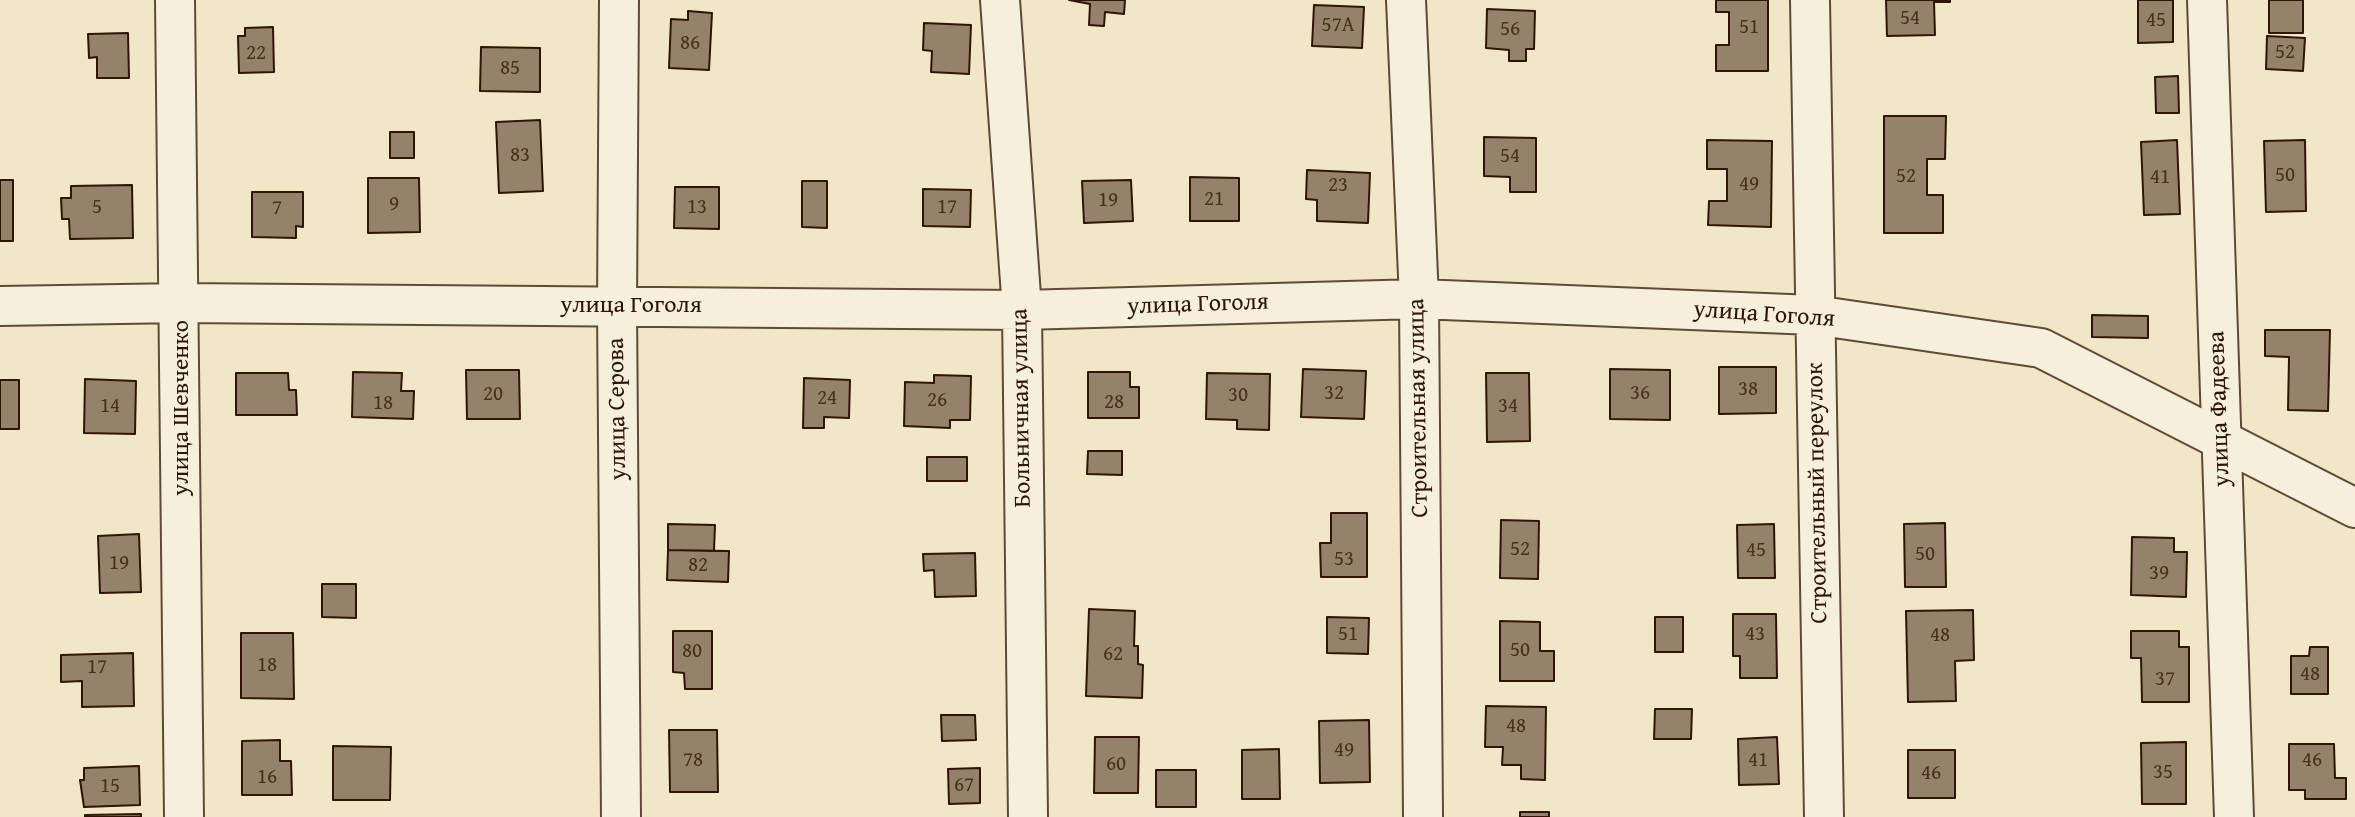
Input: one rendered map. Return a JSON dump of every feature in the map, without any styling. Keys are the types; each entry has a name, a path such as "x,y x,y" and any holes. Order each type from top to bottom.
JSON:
{"street":[{"name":"улица Шевченко","path":"175,0 181,303 184,817"},
{"name":"улица Серова","path":"618,0 617,306 621,817"},
{"name":"Больничная улица","path":"1000,0 1022,310 1028,817"},
{"name":"Строительная улица","path":"1406,0 1419,299 1423,817"},
{"name":"Строительный переулок","path":"1810,0 1824,817"},
{"name":"улица Фадеева","path":"2207,0 2234,817"},
{"name":"улица Гоголя","path":"0,306 181,303 1022,310 1419,299 1814,315 2041,348 2355,508"}],"building":[{"path":"1069,0 1125,0 1124,14 1105,12 1104,26 1089,25 1090,4"},
{"path":"1716,0 1768,0 1768,71 1716,71 1716,45 1729,45 1729,12 1716,12"},
{"path":"1886,0 1950,2 1934,2 1935,35 1887,36"},
{"path":"2138,0 2173,0 2173,42 2138,43"},
{"path":"2269,0 2303,0 2303,33 2269,33"},
{"path":"1314,5 1364,7 1362,48 1312,46"},
{"path":"1487,9 1535,11 1534,49 1526,49 1526,61 1509,61 1509,50 1486,48"},
{"path":"688,11 712,13 709,70 669,68 671,19 688,20"},
{"path":"924,23 971,25 969,74 931,72 932,51 923,50"},
{"path":"273,27 274,72 239,73 238,36 245,36 245,28"},
{"path":"128,33 129,78 97,78 97,57 89,58 88,34"},
{"path":"2267,36 2305,38 2303,71 2266,69"},
{"path":"481,47 540,48 540,92 480,91"},
{"path":"2178,76 2179,113 2156,113 2155,77"},
{"path":"1884,116 1946,116 1945,159 1927,159 1927,195 1943,195 1943,233 1884,233"},
{"path":"540,120 543,191 499,193 496,122"},
{"path":"390,132 414,132 414,158 390,158"},
{"path":"1484,137 1536,138 1536,192 1510,192 1510,177 1484,176"},
{"path":"1707,140 1772,141 1771,227 1708,225 1709,201 1727,201 1727,169 1707,169"},
{"path":"2177,140 2180,214 2144,215 2141,142"},
{"path":"2305,140 2306,211 2266,212 2264,141"},
{"path":"1307,170 1370,173 1368,223 1317,221 1317,200 1306,199"},
{"path":"1190,177 1239,178 1239,221 1190,221"},
{"path":"368,178 419,178 420,232 368,233"},
{"path":"0,180 13,180 13,241 0,241"},
{"path":"1131,180 1133,221 1084,223 1082,181"},
{"path":"802,181 827,181 827,228 802,227"},
{"path":"132,185 133,238 70,239 69,219 62,219 61,198 71,198 71,186"},
{"path":"675,187 719,187 719,229 674,228"},
{"path":"923,189 971,190 970,227 923,226"},
{"path":"252,192 303,192 303,227 296,226 296,238 252,237"},
{"path":"2092,315 2148,316 2148,338 2092,337"},
{"path":"2265,330 2330,330 2328,411 2288,410 2289,357 2265,356"},
{"path":"1719,367 1776,367 1776,413 1719,414"},
{"path":"1303,369 1366,371 1364,419 1301,417"},
{"path":"1610,369 1670,370 1670,420 1610,419"},
{"path":"466,370 519,370 520,419 467,419"},
{"path":"353,372 402,373 401,391 414,391 413,419 352,417"},
{"path":"1088,372 1130,372 1130,387 1139,387 1139,418 1088,418"},
{"path":"236,373 288,373 289,390 296,390 297,415 236,415"},
{"path":"1207,373 1270,374 1269,430 1237,429 1237,420 1206,419"},
{"path":"1486,373 1529,373 1530,441 1487,442"},
{"path":"934,375 971,376 970,420 950,420 950,428 904,426 905,382 934,383"},
{"path":"804,378 850,380 849,418 824,417 824,428 803,428"},
{"path":"85,379 136,381 135,434 84,433"},
{"path":"0,380 19,380 19,429 0,429"},
{"path":"1088,451 1122,451 1122,475 1087,474"},
{"path":"927,457 967,457 967,481 927,481"},
{"path":"1331,513 1367,513 1367,577 1321,577 1320,543 1331,543"},
{"path":"1501,520 1539,521 1538,579 1500,578"},
{"path":"1945,523 1946,587 1905,587 1904,524"},
{"path":"668,524 715,525 714,551 668,550"},
{"path":"1774,524 1775,578 1738,578 1737,525"},
{"path":"139,534 141,592 100,593 98,536"},
{"path":"2132,537 2174,538 2174,552 2187,552 2186,597 2131,595"},
{"path":"668,550 729,551 728,582 667,580"},
{"path":"975,553 976,596 935,597 934,570 924,571 923,554"},
{"path":"322,584 356,584 356,618 322,617"},
{"path":"1089,609 1135,611 1134,646 1138,646 1138,664 1143,665 1142,698 1086,696"},
{"path":"1973,610 1974,660 1955,661 1956,701 1908,702 1906,611"},
{"path":"1733,614 1776,614 1777,678 1740,678 1740,656 1733,656"},
{"path":"1327,617 1369,618 1368,654 1327,653"},
{"path":"1655,617 1683,617 1683,652 1655,652"},
{"path":"1500,621 1540,622 1540,651 1554,651 1554,681 1500,681"},
{"path":"673,631 712,631 712,689 685,689 684,673 673,672"},
{"path":"2131,631 2179,631 2179,647 2189,647 2189,702 2142,702 2141,658 2131,658"},
{"path":"241,633 293,633 294,699 241,698"},
{"path":"2310,647 2328,647 2328,694 2291,694 2291,656 2309,656"},
{"path":"133,653 134,706 82,707 82,681 61,682 61,655"},
{"path":"1486,706 1546,707 1545,780 1521,779 1521,765 1502,765 1503,747 1485,747"},
{"path":"1655,709 1692,709 1691,739 1654,739"},
{"path":"941,715 975,715 976,740 942,741"},
{"path":"1369,720 1370,782 1320,783 1319,721"},
{"path":"669,730 717,730 718,792 670,792"},
{"path":"1095,737 1139,737 1138,793 1094,793"},
{"path":"1777,737 1779,784 1739,785 1738,739"},
{"path":"280,740 280,761 291,761 292,795 242,795 242,741"},
{"path":"2186,742 2186,804 2142,804 2141,743"},
{"path":"2289,744 2334,744 2335,778 2346,778 2346,799 2305,799 2305,790 2289,790"},
{"path":"333,746 391,747 390,800 333,800"},
{"path":"1279,749 1280,799 1242,799 1242,750"},
{"path":"1908,750 1955,750 1955,798 1908,798"},
{"path":"139,766 140,805 84,807 80,780 84,780 84,768"},
{"path":"980,768 980,803 949,804 948,769"},
{"path":"1156,770 1196,770 1196,807 1156,807"},
{"path":"1520,812 1549,812 1549,817 1520,817"},
{"path":"141,814 141,817 85,817 85,815"}]}
